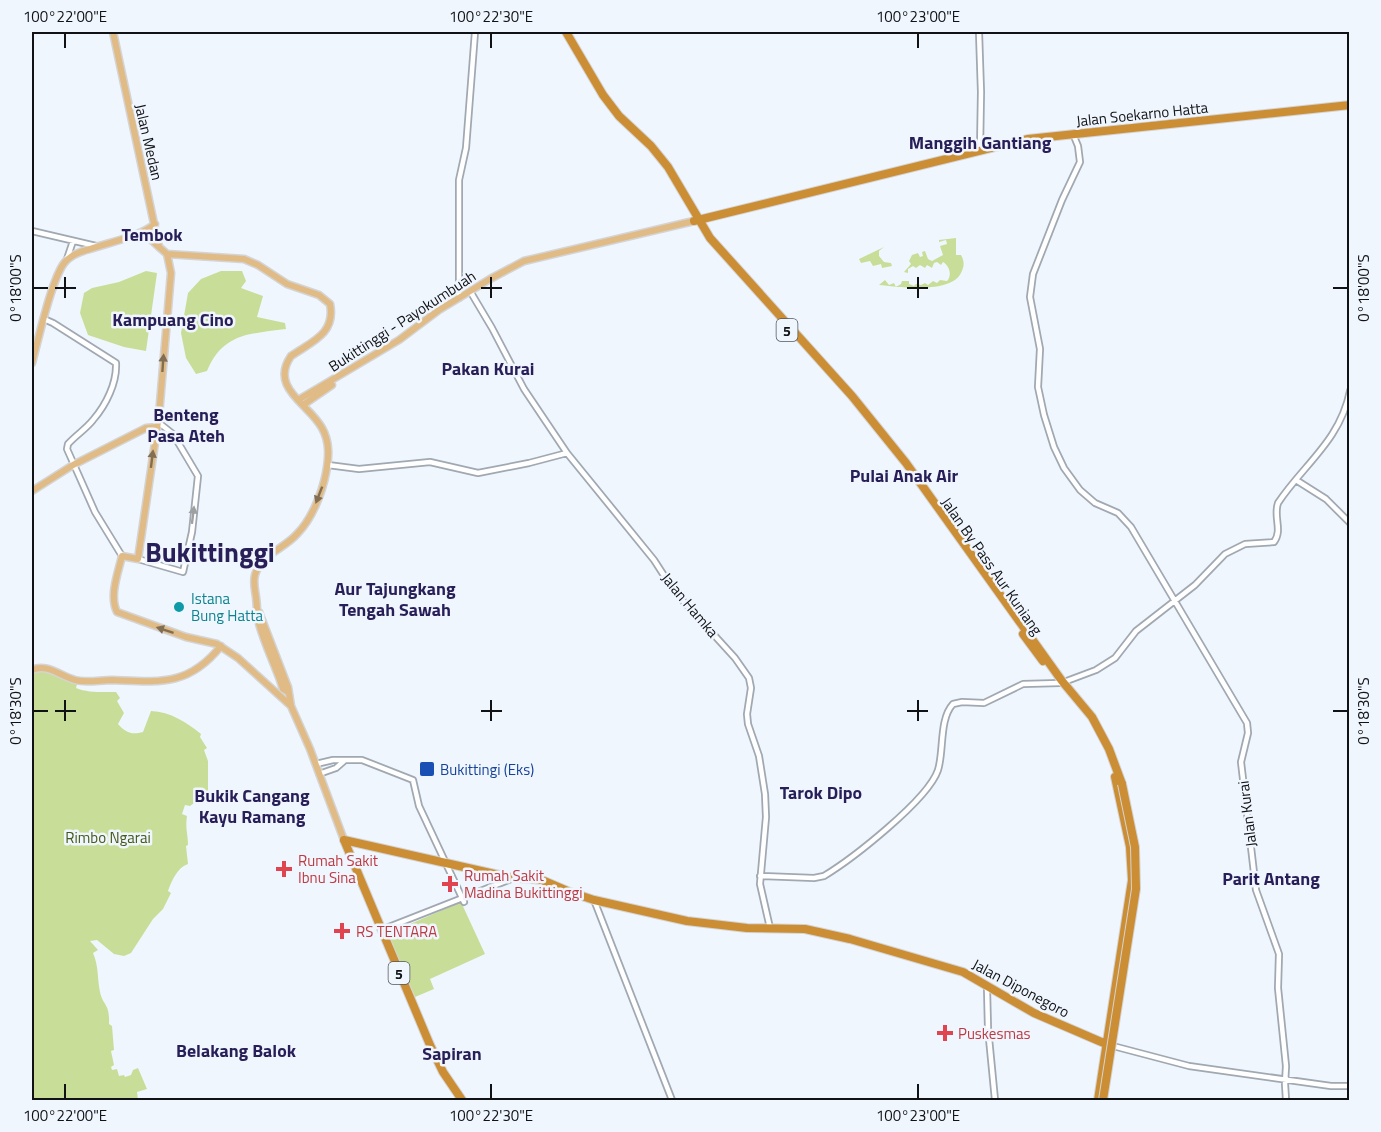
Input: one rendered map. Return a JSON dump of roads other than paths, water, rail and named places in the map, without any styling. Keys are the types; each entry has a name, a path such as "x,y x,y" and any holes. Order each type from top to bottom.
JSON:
{"highway":[{"name":"5","path":"567,32 603,95 619,116 660,157 688,201 696,220"},
{"name":"Jalan Soekarno Hatta","path":"696,220 1035,138 1350,105"},
{"name":"Jalan By Pass Aur Kuniang","path":"696,220 746,281 880,434 953,529 1024,631 1087,713 1116,771 1132,840 1134,882 1101,1101"},
{"name":"Jalan By Pass Aur Kuniang","path":"1101,1101 1117,1003 1132,871 1126,827 1115,778 1116,771"},
{"name":"5","path":"344,840 441,1070 462,1101"},
{"name":"Jalan Diponegoro","path":"344,840 514,878 542,880 594,900 687,921 723,926 814,930 963,972 987,988 1034,1013 1109,1045"}],"main road":[{"name":"Jalan Medan","path":"113,32 159,246"},
{"name":"Bukittinggi - Payokumbuah","path":"300,402 399,340 459,298 513,266 537,257 696,220"},
{"path":"32,363 58,276 66,261 98,246 141,234 155,224"},
{"path":"141,234 147,236 167,254 171,273 157,424 138,559 122,556 114,592 115,608 117,612 186,637 220,646 291,706"},
{"path":"167,254 244,259 258,265 287,284 319,295 328,301 332,310 327,331 315,342 291,356 284,373 287,385 318,421 326,436 329,449 328,465 320,493 303,527 292,540 267,556 259,566 255,576 255,590 257,617 279,681 283,689 288,692 291,706 316,764 344,840"},
{"path":"32,491 73,465 157,424"},
{"path":"211,642 214,654"},
{"path":"32,670 44,668 77,681 152,682 186,675 214,654 220,646"},
{"path":"214,654 227,650"}],"street":[{"path":"459,298 459,180 466,148 475,32"},
{"path":"979,32 980,150"},
{"name":"Jalan Kurai","path":"1073,134 1078,146 1080,162 1061,203 1030,286 1031,311 1040,349 1038,371 1040,401 1054,447 1064,468 1080,490 1090,499 1122,516 1140,540 1224,686 1245,718 1249,729 1241,756 1242,773 1256,890 1278,952 1278,988 1286,1059 1286,1101"},
{"path":"32,231 98,246"},
{"path":"66,261 73,241"},
{"name":"Jalan Hamka","path":"470,291 524,389 567,453 654,560 674,591 735,658 749,678 751,688 747,714 748,724 762,768 766,800 760,876 761,892 770,928"},
{"path":"44,319 53,322 116,363 116,376 111,391 93,421 68,444 68,453 95,512 122,556"},
{"path":"760,876 814,878 824,876 904,813 928,788 938,771 946,717 953,704 957,702 984,703 1023,684 1062,683 1109,662 1119,654 1136,631 1166,610 1195,585 1225,554 1245,544 1274,542 1278,534 1275,509 1282,496 1328,441 1350,392"},
{"path":"138,559 183,572 192,532 198,476 173,434 157,424"},
{"path":"328,465 359,469 430,462 478,473 567,453"},
{"path":"1296,480 1326,499 1350,523"},
{"path":"316,764 333,760 344,762 362,760 413,780 419,806 463,900"},
{"path":"319,774 336,768 344,762"},
{"path":"381,930 463,900 514,878"},
{"path":"594,900 672,1101"},
{"path":"987,988 988,1028 995,1101"},
{"path":"1109,1045 1199,1068 1337,1087 1350,1086"}],"place":[{"name":"Istana Bung Hatta","path":"179,607"},
{"name":"Bukittingi (Eks)","path":"427,769"},
{"name":"Rumah Sakit Ibnu Sina","path":"284,869"},
{"name":"Rumah Sakit Madina Bukittinggi","path":"450,884"},
{"name":"RS TENTARA","path":"342,931"},
{"name":"Puskesmas","path":"945,1033"}],"district":[{"name":"Manggih Gantiang","path":"980,142"},
{"name":"Tembok","path":"152,234"},
{"name":"Kampuang Cino","path":"173,319"},
{"name":"Pakan Kurai","path":"488,368"},
{"name":"Benteng Pasa Ateh","path":"186,424"},
{"name":"Pulai Anak Air","path":"904,475"},
{"name":"Bukittinggi","path":"210,551"},
{"name":"Aur Tajungkang Tengah Sawah","path":"395,598"},
{"name":"Tarok Dipo","path":"821,792"},
{"name":"Bukik Cangang Kayu Ramang","path":"252,805"},
{"name":"Parit Antang","path":"1271,878"},
{"name":"Belakang Balok","path":"236,1050"},
{"name":"Sapiran","path":"452,1053"}],"park label":[{"name":"Rimbo Ngarai","path":"108,837"}]}
